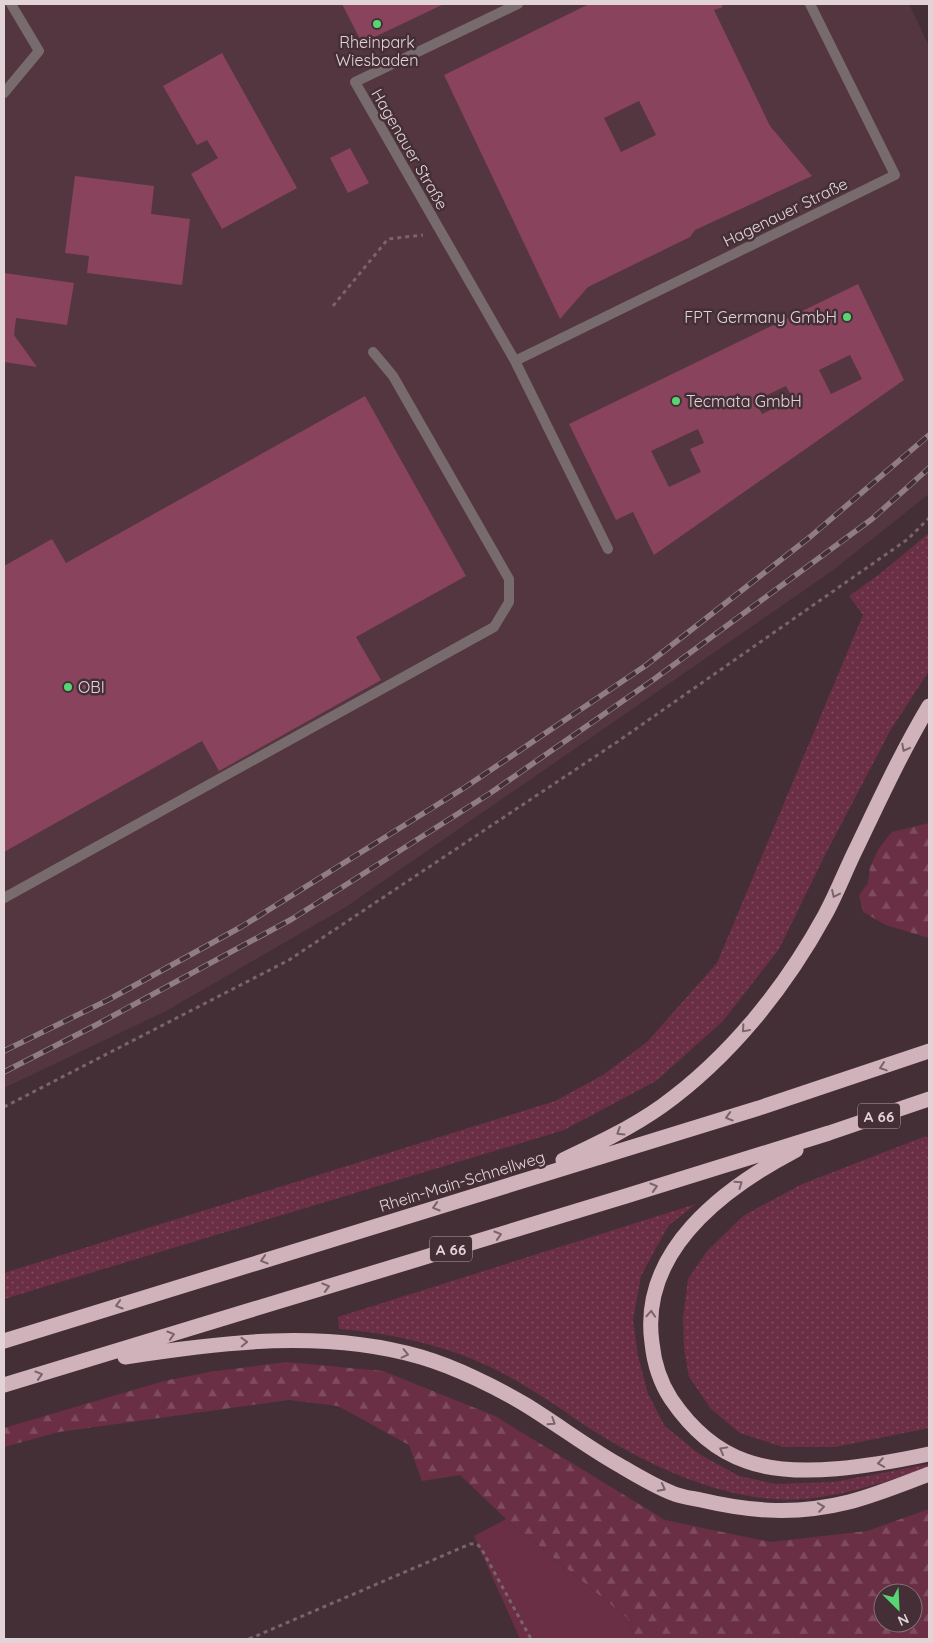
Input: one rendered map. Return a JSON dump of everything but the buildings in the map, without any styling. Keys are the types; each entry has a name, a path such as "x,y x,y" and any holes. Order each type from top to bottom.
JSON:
{"highway":[{"path":"483,1193 559,1162 612,1137 662,1106 720,1058 759,1012 792,968 825,914 889,779 929,706"},
{"name":"Rhein-Main-Schnellweg","path":"4,1341 759,1108 929,1051"},
{"name":"A 66","path":"4,1385 828,1133 929,1099"},
{"path":"828,1133 782,1157 738,1184 701,1217 680,1242 663,1267 654,1293 651,1311 653,1355 658,1374 667,1393 681,1414 702,1435 720,1449 746,1462 775,1468 834,1469 865,1466 929,1454"},
{"path":"74,1364 227,1343 289,1340 334,1342 375,1347 421,1357 479,1381 524,1404 618,1465 672,1493 734,1508 779,1511 822,1507 849,1502 929,1474"}],"lane":[{"path":"4,93 39,51 11,4"},
{"name":"Hagenauer Straße","path":"518,4 355,82 516,361 608,548"},
{"name":"Hagenauer Straße","path":"516,361 895,175 810,4"},
{"path":"4,898 494,627 509,602 509,579 393,376 373,352"}],"path":[{"path":"333,306 388,240 441,233"},
{"path":"4,1107 289,960 617,742 908,539 929,518"},
{"path":"249,1639 470,1544 477,1544 482,1548 531,1639"}],"shaded area":[{"path":"4,4 909,4 929,46 929,494 832,571 346,907 166,1011 4,1088"}],"green space":[{"path":"929,533 929,671 890,731 826,853 779,949 723,1021 656,1081 564,1130 4,1299 4,1273 555,1101 603,1075 647,1042 717,963 863,615 849,596 881,573"},
{"path":"929,823 929,938 886,925 863,912 859,895 868,883 870,867 879,848 892,832"},
{"path":"926,1136 929,1140 929,1428 835,1447 783,1447 740,1433 711,1409 689,1377 684,1348 683,1318 688,1279 707,1251 743,1216 802,1184"},
{"path":"696,1204 669,1225 657,1246 641,1276 633,1320 638,1356 648,1394 665,1426 699,1454 739,1476 775,1484 834,1482 929,1464 929,1467 869,1487 806,1499 763,1498 740,1494 693,1481 626,1450 512,1378 469,1358 432,1345 377,1333 339,1329 338,1317"},
{"path":"286,1362 383,1371 495,1416 665,1520 770,1542 867,1531 929,1509 929,1639 636,1639 627,1618 506,1519 460,1475 422,1481 409,1445 338,1406 289,1400 59,1432 4,1447 4,1428 164,1381 209,1372"},
{"path":"506,1519 627,1618 636,1639 520,1639 474,1536"}],"railway":[{"path":"4,1051 108,1000 241,927 464,788 645,666 810,537 929,435"},
{"path":"4,1072 96,1025 292,919 489,794 653,680 872,519 929,468"}],"place":[{"name":"Rheinpark Wiesbaden","path":"377,24"},
{"name":"FPT Germany GmbH","path":"847,317"},
{"name":"Tecmata GmbH","path":"676,401"},
{"name":"OBI","path":"68,687"}]}
